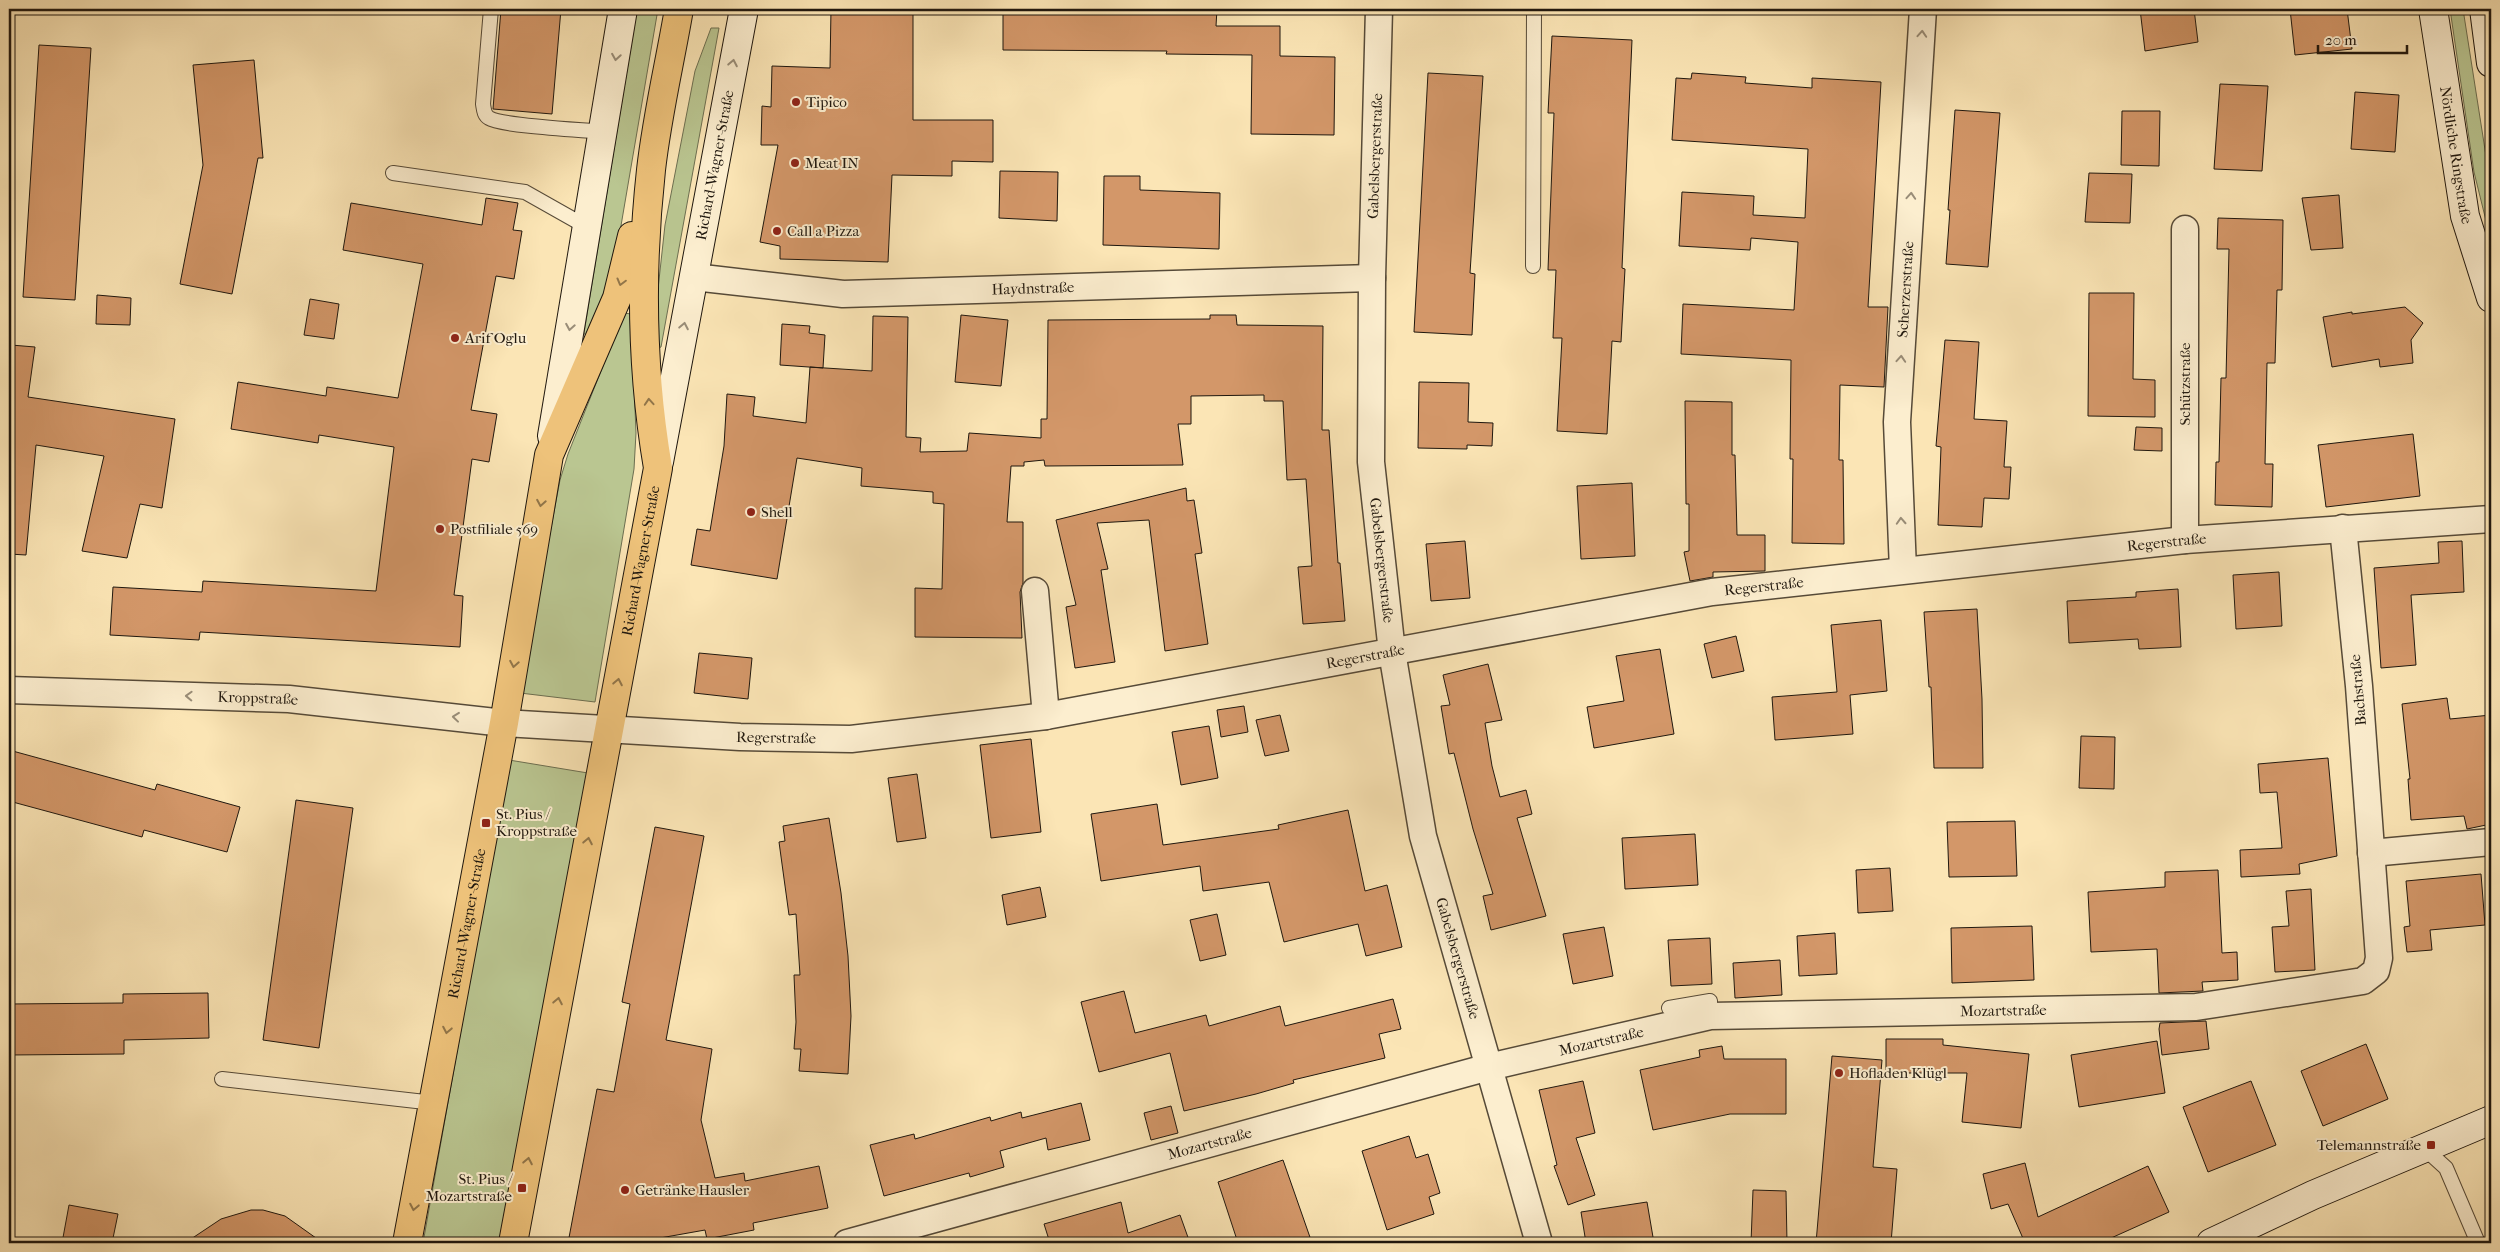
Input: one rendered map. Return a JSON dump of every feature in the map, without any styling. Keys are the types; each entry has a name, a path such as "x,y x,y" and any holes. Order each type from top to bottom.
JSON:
{"main road":[{"name":"Richard-Wagner-Straße","path":"408,1243 504,723 623,9"},
{"name":"Richard-Wagner-Straße","path":"658,468 650,423 643,314 643,280 652,168 679,9"},
{"name":"Richard-Wagner-Straße","path":"513,1243 744,9"},
{"name":"Nördliche Ringstraße","path":"2433,9 2465,216 2491,298"},
{"path":"2484,9 2491,62"},
{"name":"Richard-Wagner-Straße","path":"549,455 617,298 652,168"},
{"path":"2211,1243 2312,1195 2491,1120"}],"street":[{"name":"Gabelsbergerstraße","path":"1379,9 1372,278 1371,462 1392,652 1423,836 1539,1243"},
{"name":"Scherzerstraße","path":"1904,570 1897,422 1923,9"},
{"name":"Schützstraße","path":"2184,540 2185,228"},
{"name":"Haydnstraße","path":"694,277 843,294 1372,278"},
{"name":"Regerstraße","path":"504,723 740,736 851,739 1046,716 1712,592 2184,540 2491,519"},
{"name":"Bachstraße","path":"2343,528 2379,958 2376,971"},
{"path":"1035,591 1046,716"},
{"name":"Kroppstraße","path":"9,690 289,699 504,723"},
{"path":"2371,853 2491,842"},
{"name":"Mozartstraße","path":"847,1243 1489,1067 1710,1016 2196,1007 2363,981 2376,971"}],"lane":[{"path":"491,9 482,104 484,114 490,119 518,124 603,132"},
{"path":"1533,266 1534,9"},
{"path":"393,173 525,192 587,227"},
{"path":"1669,1008 1710,1001 1710,1016"},
{"path":"222,1079 434,1103"},
{"path":"2424,1148 2446,1168 2478,1243"}],"green space":[{"path":"637,9 658,9 617,249 598,313 586,336 584,333"},
{"path":"2450,9 2463,9 2491,188 2491,241 2474,172"},
{"path":"711,28 719,28 661,347 656,349 654,326 665,225 695,71"},
{"path":"624,313 631,314 636,433 634,469 595,702 520,693 560,480 568,454"},
{"path":"509,760 594,774 501,1243 423,1243"}],"building":[{"path":"501,9 561,9 552,114 493,109"},
{"path":"831,9 913,9 913,120 993,120 993,162 952,161 952,176 892,175 888,262 780,259 780,246 760,242 778,145 761,145 762,106 771,107 772,66 830,68"},
{"path":"1003,9 1217,9 1216,26 1280,26 1280,56 1335,57 1334,135 1251,134 1252,55 1166,54 1167,51 1003,50"},
{"path":"2140,9 2194,9 2198,42 2145,51"},
{"path":"2290,9 2347,9 2352,49 2295,55"},
{"path":"1552,36 1632,40 1622,268 1625,269 1621,342 1612,341 1607,434 1557,431 1562,338 1553,338 1556,270 1548,270 1554,113 1548,113"},
{"path":"39,45 91,48 75,300 23,297"},
{"path":"254,60 263,158 258,158 232,294 180,284 203,165 193,65"},
{"path":"1428,73 1483,76 1470,273 1475,274 1472,335 1414,332"},
{"path":"1692,73 1746,77 1745,83 1812,88 1812,78 1881,82 1868,307 1888,307 1884,387 1840,385 1839,460 1843,460 1844,544 1792,543 1793,459 1790,459 1791,360 1681,354 1683,304 1794,310 1798,242 1751,238 1750,250 1679,246 1682,192 1754,196 1753,215 1805,218 1808,149 1672,140 1676,78 1691,79"},
{"path":"2220,84 2268,86 2262,171 2214,169"},
{"path":"2355,92 2399,95 2395,152 2351,149"},
{"path":"1955,110 2000,113 1988,267 1946,264"},
{"path":"2122,111 2160,111 2159,166 2121,165"},
{"path":"1000,171 1058,172 1057,221 999,218"},
{"path":"2089,173 2132,174 2130,223 2085,222"},
{"path":"1104,176 1140,176 1140,190 1220,193 1219,249 1103,245"},
{"path":"2339,195 2343,248 2311,250 2302,198"},
{"path":"486,198 518,203 513,230 522,231 514,279 496,276 471,410 497,414 489,462 472,459 454,595 463,596 460,647 200,632 199,640 110,635 113,587 202,592 203,581 376,591 394,447 319,435 318,443 231,429 238,382 326,396 327,387 398,398 423,264 343,250 351,203 482,225"},
{"path":"2218,218 2283,220 2282,290 2277,290 2275,363 2267,363 2265,464 2273,464 2272,507 2215,505 2216,462 2219,462 2221,378 2226,378 2229,249 2217,249"},
{"path":"2089,293 2134,293 2133,379 2155,380 2155,417 2088,416"},
{"path":"97,295 131,298 130,325 96,324"},
{"path":"310,299 339,304 334,339 304,335"},
{"path":"2405,307 2423,323 2411,340 2413,363 2380,367 2379,359 2332,367 2323,317"},
{"path":"961,315 1008,320 1001,386 955,382"},
{"path":"1210,315 1236,315 1237,325 1323,326 1322,430 1329,430 1338,563 1340,563 1345,621 1303,624 1298,567 1312,566 1306,479 1287,480 1283,401 1264,401 1264,395 1191,396 1191,424 1178,424 1183,465 1045,466 1044,460 1024,462 1024,466 1011,466 1007,522 1023,522 1023,583 1020,592 1022,638 915,637 915,588 942,589 944,504 933,503 933,492 861,486 862,468 797,458 777,579 691,565 697,529 710,531 724,446 727,394 755,397 753,416 806,423 810,367 872,371 873,316 908,317 906,437 921,438 920,452 967,451 969,433 1041,438 1041,419 1047,419 1048,320 1210,319"},
{"path":"782,324 810,326 809,333 825,335 823,368 780,365"},
{"path":"1945,340 1979,342 1974,419 2007,421 2004,467 2011,467 2009,499 1984,498 1982,527 1938,525 1941,447 1936,446"},
{"path":"11,345 35,347 28,397 175,419 162,508 140,504 127,558 82,551 104,456 36,445 26,555 9,554 9,369"},
{"path":"1419,382 1469,383 1468,422 1493,423 1492,446 1467,445 1467,449 1418,448"},
{"path":"1685,401 1732,402 1732,455 1735,455 1737,535 1765,535 1765,571 1713,572 1713,577 1690,581 1684,552 1689,551 1689,504 1686,504"},
{"path":"2136,427 2162,428 2162,451 2134,450"},
{"path":"2413,434 2420,496 2326,507 2318,445"},
{"path":"1632,483 1635,556 1581,559 1577,486"},
{"path":"1186,488 1187,501 1194,500 1202,553 1195,554 1208,644 1165,651 1149,520 1097,523 1108,569 1101,570 1115,662 1075,668 1066,607 1076,605 1056,520"},
{"path":"1465,541 1470,598 1431,601 1426,544"},
{"path":"2462,541 2464,592 2411,595 2416,665 2381,668 2374,568 2439,563 2438,542"},
{"path":"2279,572 2282,626 2236,629 2233,575"},
{"path":"2178,589 2181,647 2139,649 2138,639 2069,643 2067,601 2136,597 2136,592"},
{"path":"1977,609 1982,699 1983,768 1934,768 1931,687 1929,687 1924,612"},
{"path":"1881,620 1887,691 1850,695 1853,734 1775,740 1772,697 1837,692 1831,625"},
{"path":"1736,636 1744,671 1712,678 1704,644"},
{"path":"1660,649 1674,734 1594,748 1587,707 1624,701 1616,656"},
{"path":"699,653 752,658 748,699 694,693"},
{"path":"1488,664 1502,720 1485,723 1492,766 1500,797 1526,790 1532,814 1517,818 1546,916 1491,930 1483,896 1493,894 1473,829 1454,753 1449,754 1441,706 1450,705 1443,675"},
{"path":"2447,698 2450,719 2491,715 2491,824 2467,829 2464,816 2411,820 2408,779 2410,779 2402,704"},
{"path":"1244,706 1248,732 1221,737 1217,710"},
{"path":"1280,715 1289,751 1265,756 1256,720"},
{"path":"1209,726 1218,778 1181,785 1172,732"},
{"path":"2081,736 2115,737 2114,789 2079,788"},
{"path":"1031,739 1041,832 991,838 980,745"},
{"path":"9,750 155,790 157,784 240,807 227,852 144,830 142,837 9,801"},
{"path":"2328,758 2337,856 2299,864 2300,874 2241,877 2240,850 2282,848 2277,792 2260,793 2258,764"},
{"path":"917,774 926,838 897,842 888,778"},
{"path":"296,800 353,808 319,1048 263,1040"},
{"path":"1157,804 1163,845 1279,829 1278,825 1348,810 1365,891 1387,885 1402,947 1366,956 1358,924 1284,942 1269,882 1203,891 1200,866 1101,881 1091,814"},
{"path":"829,818 841,893 848,956 851,1016 848,1074 799,1071 801,1049 794,1049 796,1022 794,975 800,975 796,914 789,915 779,842 785,841 783,826"},
{"path":"2015,821 2017,876 1949,877 1947,822"},
{"path":"655,827 704,836 666,1040 712,1049 701,1120 715,1178 744,1173 745,1181 819,1166 828,1208 753,1223 754,1230 707,1239 705,1230 632,1243 568,1243 597,1089 614,1092 630,1004 622,1002"},
{"path":"1695,834 1698,885 1625,889 1622,838"},
{"path":"1890,868 1893,911 1858,913 1856,870"},
{"path":"2218,870 2222,953 2237,952 2238,980 2202,982 2203,991 2159,993 2157,949 2091,952 2088,892 2165,887 2165,872"},
{"path":"2481,874 2485,925 2430,930 2432,950 2407,952 2404,927 2410,926 2406,881"},
{"path":"1040,887 1046,917 1007,925 1002,895"},
{"path":"2311,889 2315,970 2275,972 2272,927 2289,926 2286,891"},
{"path":"1217,914 1226,955 1200,961 1190,920"},
{"path":"2032,926 2034,980 1952,983 1951,928"},
{"path":"1604,927 1613,976 1573,984 1563,934"},
{"path":"1835,933 1837,974 1799,976 1797,936"},
{"path":"1710,938 1712,984 1671,986 1668,940"},
{"path":"1780,960 1782,995 1735,998 1733,963"},
{"path":"1124,991 1135,1033 1206,1015 1209,1026 1280,1006 1285,1026 1393,999 1401,1029 1379,1034 1385,1058 1293,1080 1294,1083 1256,1094 1184,1111 1170,1053 1099,1072 1081,1002"},
{"path":"208,993 209,1038 124,1040 124,1054 9,1055 9,1004 123,1003 123,994"},
{"path":"2206,1021 2209,1049 2162,1055 2160,1023"},
{"path":"1886,1039 1943,1039 1943,1045 2029,1054 2021,1128 1962,1122 1967,1073 1886,1073"},
{"path":"2157,1041 2165,1093 2079,1107 2071,1055"},
{"path":"2366,1044 2388,1099 2323,1126 2301,1071"},
{"path":"1722,1046 1724,1059 1786,1059 1786,1114 1730,1114 1653,1130 1640,1070 1700,1057 1699,1050"},
{"path":"1832,1056 1882,1060 1873,1167 1897,1169 1891,1243 1816,1243"},
{"path":"1583,1081 1595,1133 1576,1138 1595,1195 1568,1205 1554,1166 1557,1165 1539,1090"},
{"path":"2251,1081 2276,1145 2208,1172 2183,1107"},
{"path":"1081,1103 1090,1140 1048,1150 1046,1138 1000,1151 1004,1167 970,1177 969,1173 884,1196 870,1145 914,1134 915,1139 990,1117 991,1121 1021,1112 1022,1118"},
{"path":"1171,1106 1178,1133 1151,1140 1144,1113"},
{"path":"1409,1136 1416,1158 1428,1154 1440,1193 1429,1197 1434,1214 1387,1230 1362,1151"},
{"path":"1283,1160 1312,1243 1238,1243 1218,1182"},
{"path":"2025,1163 2038,1217 2148,1166 2169,1212 2100,1243 2025,1243 2008,1204 1991,1209 1983,1174"},
{"path":"1753,1190 1786,1191 1787,1243 1751,1243"},
{"path":"1121,1202 1128,1233 1180,1215 1190,1243 1050,1243 1044,1224"},
{"path":"1647,1202 1654,1243 1586,1243 1581,1212"},
{"path":"69,1205 118,1214 112,1243 62,1243"},
{"path":"251,1210 263,1210 285,1216 323,1243 185,1243 221,1219"}],"place":[{"name":"Tipico","path":"796,102"},
{"name":"Meat IN","path":"795,163"},
{"name":"Call a Pizza","path":"777,231"},
{"name":"Arif Oglu","path":"455,338"},
{"name":"Shell","path":"751,512"},
{"name":"Postfiliale 569","path":"440,529"},
{"name":"St. Pius / Kroppstraße","path":"486,823"},
{"name":"Hofladen Klügl","path":"1839,1073"},
{"name":"Telemannstraße","path":"2431,1145"},
{"name":"St. Pius / Mozartstraße","path":"522,1188"},
{"name":"Getränke Hausler","path":"625,1190"}]}
